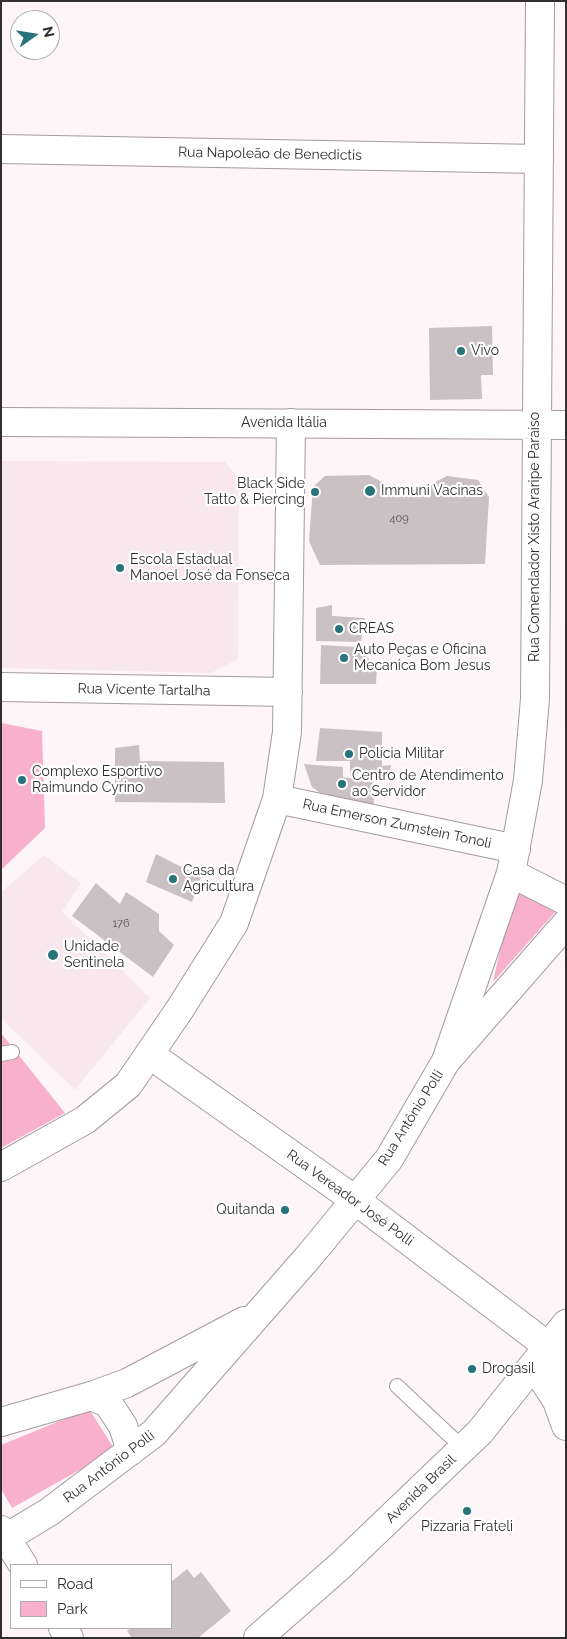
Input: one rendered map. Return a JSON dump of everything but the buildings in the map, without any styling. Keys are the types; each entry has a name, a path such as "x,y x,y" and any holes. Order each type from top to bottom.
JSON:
{"main road":[{"name":"Rua Comendador Xisto Araripe Paraíso","path":"446,1061 513,861 528,780 535,698 540,1"},
{"name":"Rua Napoleão de Benedictis","path":"1,149 539,159"},
{"name":"Avenida Itália","path":"1,422 566,425"},
{"path":"1,1168 85,1120 128,1085 234,923 277,799 287,732 291,423"},
{"name":"Rua Vicente Tartalha","path":"1,688 288,692"},
{"name":"Rua Emerson Zumstein Tonoli","path":"277,799 513,861 566,901"},
{"name":"Rua Antônio Polli","path":"4,1534 48,1512 154,1433 389,1159 446,1061 566,924"},
{"name":"Rua Vereador José Polli","path":"149,1054 355,1200 541,1356"},
{"name":"Rua Antônio Polli","path":"1,1422 91,1396 126,1383 258,1314"},
{"name":"Avenida Brasil","path":"258,1638 340,1566 480,1432 566,1324"},
{"path":"541,1356 566,1376"},
{"path":"541,1356 566,1426"},
{"path":"91,1396 108,1403 123,1426 131,1451"},
{"path":"4,1534 23,1564"}],"lane":[{"path":"397,1386 463,1448"}],"shaded area":[{"name":"Escola Estadual Manoel José da Fonseca","path":"1,461 225,462 239,478 238,659 211,673 1,668"},
{"name":"Unidade Sentinela","path":"44,855 81,883 62,912 150,998 75,1090 1,1018 1,892"}],"green space":[{"name":"Complexo Esportivo Raimundo Cyrino","path":"1,723 42,731 45,828 1,870"},
{"path":"514,888 558,909 493,982"},
{"path":"1,1033 65,1113 1,1148"},
{"path":"89,1409 115,1450 12,1508 1,1489 1,1445"}],"place":[{"name":"Vivo","path":"461,351"},
{"name":"Immuni Vacinas","path":"370,491"},
{"name":"Black Side Tatto & Piercing","path":"315,492"},
{"name":"Escola Estadual Manoel José da Fonseca","path":"120,568"},
{"name":"CREAS","path":"339,629"},
{"name":"Auto Peças e Oficina Mecanica Bom Jesus","path":"344,658"},
{"name":"Polícia Militar","path":"349,754"},
{"name":"Complexo Esportivo Raimundo Cyrino","path":"22,780"},
{"name":"Centro de Atendimento ao Servidor","path":"342,784"},
{"name":"Casa da Agricultura","path":"173,879"},
{"name":"Unidade Sentinela","path":"53,955"},
{"name":"Quitanda","path":"285,1210"},
{"name":"Drogasil","path":"472,1369"},
{"name":"Pizzaria Frateli","path":"467,1511"}]}
